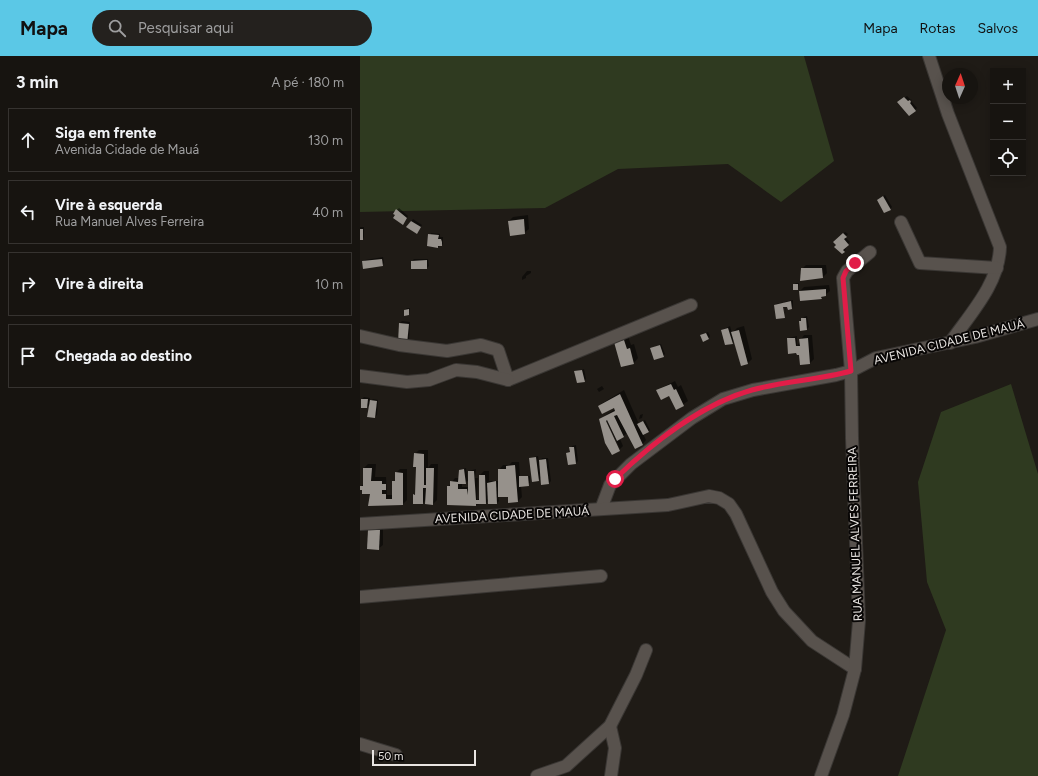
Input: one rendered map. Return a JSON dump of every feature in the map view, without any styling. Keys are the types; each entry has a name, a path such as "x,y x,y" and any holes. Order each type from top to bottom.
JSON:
{"street":[{"path":"929,56 948,114 1000,247 997,268 991,283 950,343"},
{"path":"901,222 920,263 997,268"},
{"name":"RUA MANUEL ALVES FERREIRA","path":"821,776 843,715 855,669 859,621 851,371 843,278 846,271 870,252"},
{"path":"360,376 407,382 429,380 456,370 477,372 508,380 691,305"},
{"name":"AVENIDA CIDADE DE MAUÁ","path":"360,524 601,509 610,485 631,464 692,418 723,400 753,390 851,371 876,358 950,343 1038,319"},
{"path":"360,336 399,346 447,351 481,345 498,350 508,380"},
{"path":"601,509 668,505 709,496 719,498 730,504 772,592 784,611 812,640 855,669"},
{"path":"360,597 601,576"},
{"path":"537,776 566,766 610,726 636,675 646,650"},
{"path":"610,726 615,748 611,776"},
{"path":"360,744 396,755"}],"green space":[{"path":"360,56 804,56 834,161 781,202 728,164 618,169 545,208 360,212"},
{"path":"1011,384 1038,474 1038,776 898,776 946,630 927,582 918,482 941,412"}],"building":[{"path":"904,97 908,101 910,100 910,103 916,111 909,116 897,102"},
{"path":"883,196 891,210 884,213 877,200"},
{"path":"396,209 407,218 403,225 393,218 395,215 393,214"},
{"path":"524,219 525,234 510,236 508,221"},
{"path":"411,221 421,227 417,234 406,227"},
{"path":"360,229 363,229 363,240 360,240"},
{"path":"843,233 847,237 844,239 849,245 843,250 845,252 842,254 834,247 836,245 833,242"},
{"path":"428,234 439,235 438,239 441,239 442,246 438,246 438,248 427,246"},
{"path":"382,259 383,266 363,269 362,261"},
{"path":"427,260 427,269 411,269 411,261"},
{"path":"801,268 822,268 823,278 800,281"},
{"path":"793,284 798,284 798,290 793,290"},
{"path":"826,289 826,296 821,297 822,299 800,301 799,291"},
{"path":"791,301 792,309 788,310 787,307 783,307 785,318 776,319 774,305"},
{"path":"409,309 409,315 404,316 404,310"},
{"path":"801,318 806,318 807,330 800,331 799,321 801,321"},
{"path":"399,323 409,324 407,344 398,343"},
{"path":"728,328 733,344 725,345 721,330"},
{"path":"739,330 748,364 741,366 731,332"},
{"path":"706,333 709,339 703,342 700,335"},
{"path":"787,338 795,338 796,346 800,346 799,339 808,338 810,364 800,365 799,355 796,353 788,354"},
{"path":"624,340 627,349 630,348 634,364 621,367 614,342"},
{"path":"660,345 664,357 654,360 650,348"},
{"path":"582,370 585,382 577,383 574,371"},
{"path":"671,384 674,390 676,389 684,406 676,410 669,396 661,400 656,390"},
{"path":"620,394 643,445 635,449 617,415 614,416 624,437 617,441 607,420 606,421 620,451 612,455 605,443 599,419 615,411 614,408 602,414 598,406"},
{"path":"361,399 368,399 367,408 361,408"},
{"path":"370,400 377,401 375,418 367,417"},
{"path":"643,421 649,432 643,435 637,424"},
{"path":"569,447 574,447 576,464 568,465 566,453 570,452"},
{"path":"414,453 424,454 424,485 426,485 426,468 434,468 433,505 425,504 426,488 423,488 423,504 413,504 413,494 415,495 416,467 413,467"},
{"path":"536,457 539,481 532,482 529,458"},
{"path":"546,459 549,484 541,485 539,460"},
{"path":"515,465 518,502 508,503 508,497 498,497 498,469 506,469 506,466"},
{"path":"363,468 372,468 371,481 382,481 382,484 386,484 386,490 382,490 382,494 386,494 386,499 392,499 392,481 395,481 395,472 403,473 403,505 368,506 370,494 362,494 362,490 360,490 360,486 363,486"},
{"path":"464,469 466,484 458,484 458,489 467,489 468,495 468,471 474,471 476,500 479,500 479,475 485,475 486,504 476,504 476,506 447,505 447,486 450,486 450,481 458,482 459,470"},
{"path":"519,476 528,476 529,486 519,487"},
{"path":"496,481 497,504 488,504 487,483"},
{"path":"368,530 380,530 379,550 367,549"}],"route":[{"path":"615,479 631,464 692,418 723,400 753,390 851,371 843,278 846,271 855,263"}]}
